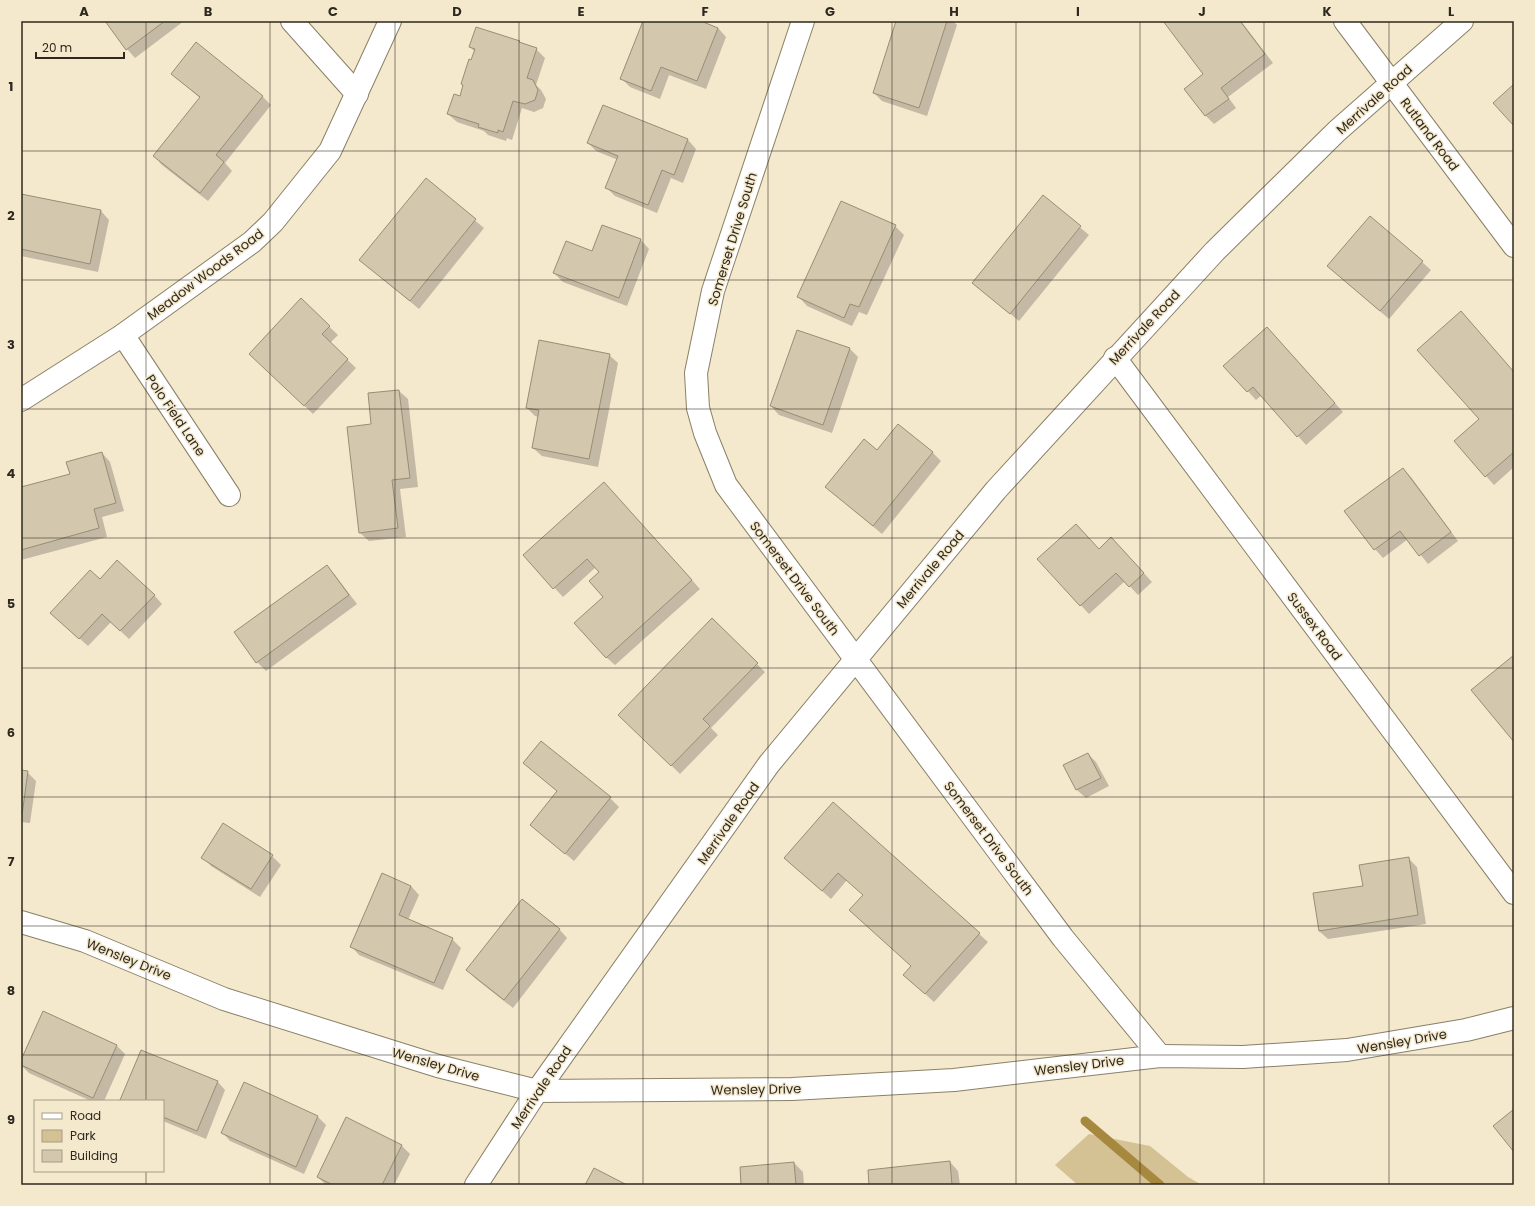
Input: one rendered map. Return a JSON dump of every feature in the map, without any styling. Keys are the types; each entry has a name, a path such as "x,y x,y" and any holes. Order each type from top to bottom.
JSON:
{"street":[{"path":"292,21 357,94"},
{"name":"Meadow Woods Road","path":"21,400 123,335 252,242 274,222 330,151 390,21"},
{"name":"Somerset Drive South","path":"802,21 713,291 696,373 698,408 705,434 726,485 1063,938 1160,1056"},
{"name":"Rutland Road","path":"1345,21 1514,246"},
{"name":"Merrivale Road","path":"476,1185 537,1091 769,764 996,490 1220,246 1337,131 1462,21"},
{"name":"Polo Field Lane","path":"123,335 229,495"},
{"name":"Sussex Road","path":"1116,358 1514,893"},
{"name":"Wensley Drive","path":"21,922 85,941 224,999 438,1066 537,1091 792,1089 954,1080 1160,1056 1242,1057 1347,1050 1466,1030 1514,1018"}],"green space":[{"path":"1089,1134 1150,1146 1188,1177 1202,1185 1078,1185 1055,1165"}],"building":[{"path":"105,21 165,21 126,50"},
{"path":"643,21 701,21 718,28 697,81 661,67 651,91 620,79"},
{"path":"896,21 947,21 919,108 873,93"},
{"path":"1163,21 1240,21 1265,54 1221,88 1229,99 1205,116 1184,89 1203,74"},
{"path":"476,27 537,48 527,78 533,80 538,90 535,100 525,104 513,101 503,132 498,130 498,133 478,127 479,124 447,114 454,94 460,96 463,85 461,84 469,59 471,60 475,49 469,47"},
{"path":"196,42 263,96 216,155 224,162 200,193 153,156 200,97 171,74"},
{"path":"1514,84 1514,126 1493,103"},
{"path":"603,105 688,139 674,175 662,170 648,205 605,188 618,156 587,143"},
{"path":"426,178 476,219 410,301 359,260"},
{"path":"21,194 101,210 90,264 21,249"},
{"path":"1043,195 1081,226 1010,314 972,283"},
{"path":"841,201 896,225 859,307 850,304 844,318 797,297"},
{"path":"1370,216 1423,261 1380,311 1327,266"},
{"path":"602,225 641,239 619,298 553,273 566,241 592,251"},
{"path":"301,298 330,326 322,334 348,359 304,406 249,354"},
{"path":"1461,311 1514,372 1514,452 1485,477 1454,441 1479,419 1417,350"},
{"path":"1267,327 1335,403 1297,437 1253,387 1247,392 1223,366"},
{"path":"797,330 850,348 823,425 770,406"},
{"path":"539,340 610,354 589,459 532,448 539,410 526,408"},
{"path":"399,390 410,478 392,480 398,528 359,533 347,427 371,424 368,393"},
{"path":"898,424 933,452 873,526 825,487 864,439 877,450"},
{"path":"102,452 116,503 94,509 99,528 21,550 21,487 70,474 66,462"},
{"path":"1403,468 1451,532 1419,556 1400,531 1374,550 1344,511"},
{"path":"604,482 692,580 606,658 574,623 603,597 589,581 599,572 587,559 553,589 523,555"},
{"path":"1076,524 1099,549 1111,537 1144,573 1129,587 1116,573 1080,606 1037,559"},
{"path":"117,560 155,595 120,631 102,614 79,639 50,613 90,570 100,579"},
{"path":"327,565 349,595 256,663 234,632"},
{"path":"712,618 758,663 703,719 710,726 671,766 618,715"},
{"path":"1514,655 1514,742 1471,690"},
{"path":"541,741 611,797 565,854 530,825 557,791 523,763"},
{"path":"1088,753 1101,778 1076,790 1063,765"},
{"path":"21,770 28,771 22,815 21,815"},
{"path":"833,802 980,933 925,994 903,975 911,966 849,910 863,895 838,873 822,891 784,858"},
{"path":"223,823 273,855 251,889 201,858"},
{"path":"1409,857 1418,915 1319,931 1313,893 1363,886 1359,865"},
{"path":"382,873 411,886 399,915 453,938 434,983 350,947"},
{"path":"522,899 560,929 504,1000 466,970"},
{"path":"43,1011 117,1045 93,1098 21,1065 21,1060"},
{"path":"141,1050 218,1081 197,1131 164,1117 164,1100 120,1100"},
{"path":"244,1082 318,1116 296,1167 221,1133"},
{"path":"1514,1109 1514,1152 1493,1126"},
{"path":"346,1117 402,1145 382,1185 333,1185 317,1177"},
{"path":"950,1161 952,1185 869,1185 868,1170"},
{"path":"794,1162 796,1185 741,1185 740,1167"},
{"path":"594,1168 627,1185 585,1185"}],"waterway":[{"path":"1085,1121 1160,1185"}]}
